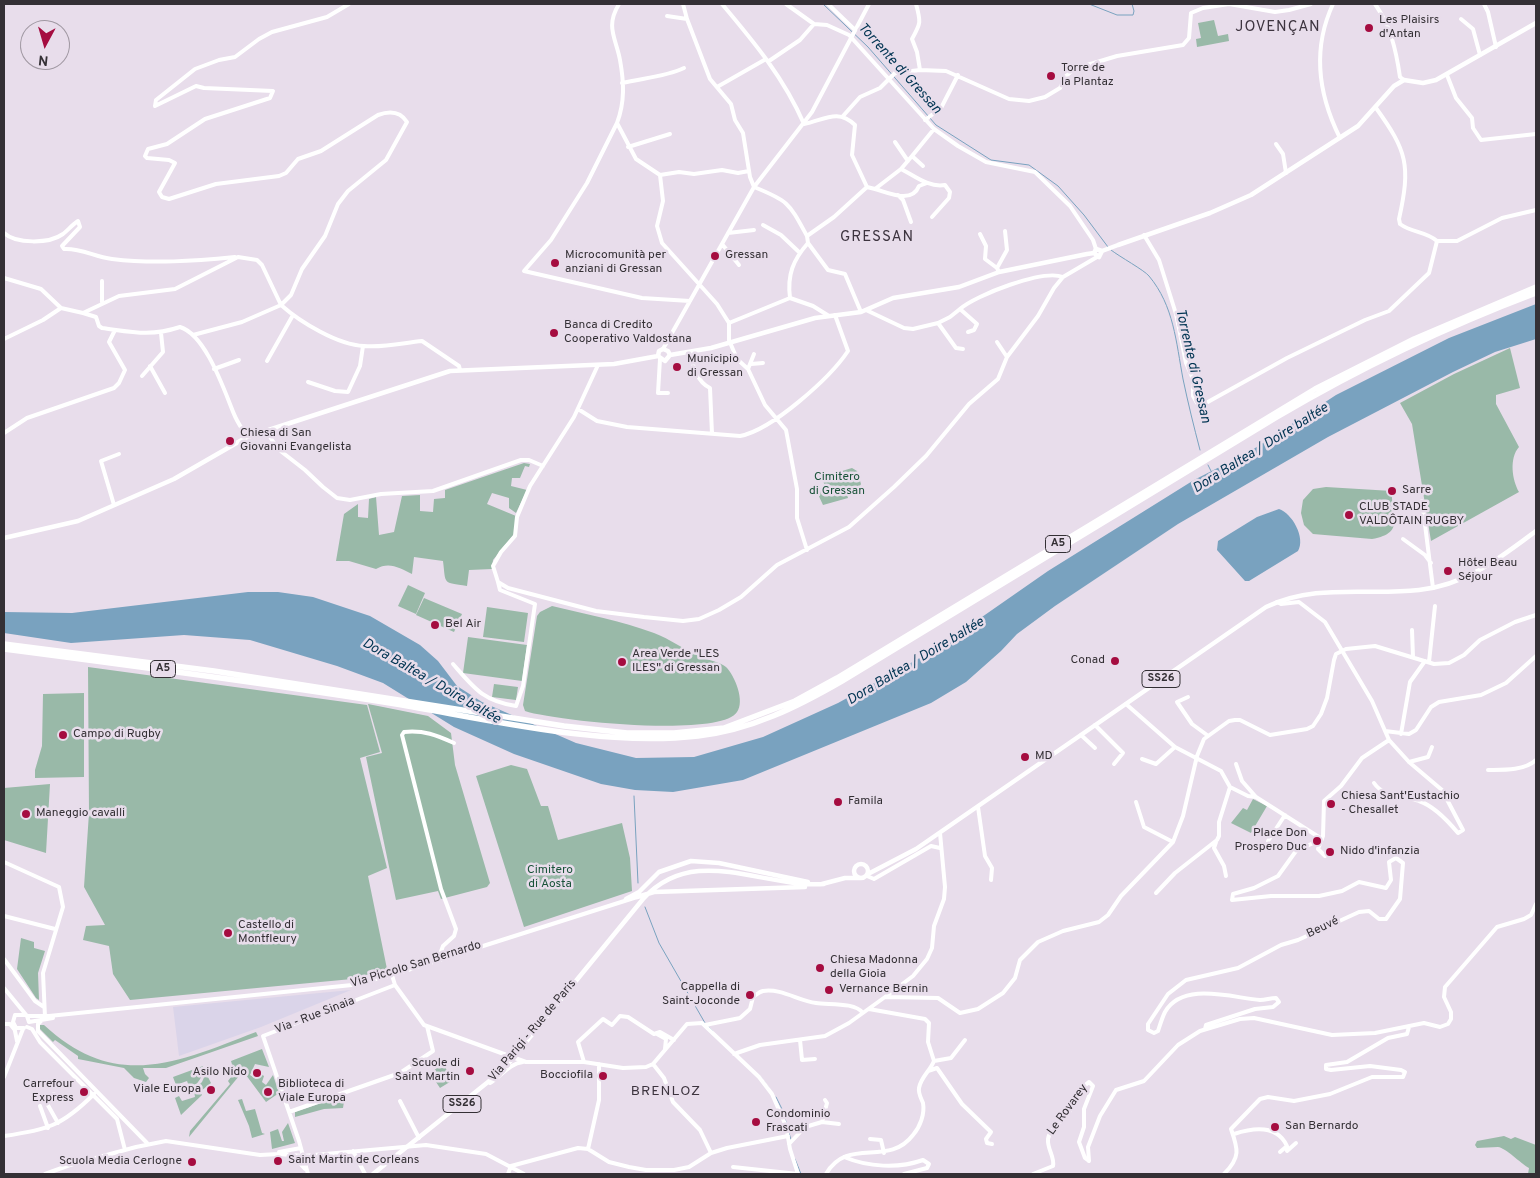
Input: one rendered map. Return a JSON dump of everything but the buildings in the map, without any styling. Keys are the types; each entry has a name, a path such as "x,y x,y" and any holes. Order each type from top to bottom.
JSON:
{"highway":[{"name":"A5","path":"4,649 320,690 564,726 636,733 674,733 724,728 795,701 838,678 1316,389 1414,339 1536,287"},
{"name":"A5","path":"4,644 214,671 577,732 652,738 699,736 732,730 801,704 1313,396 1415,344 1536,293"}],"main road":[{"path":"4,538 78,522 196,468 247,438 460,370 598,365 659,358 666,360 670,355 690,353 829,316 861,312 893,298 959,287 998,270 1097,253 1235,202 1286,173 1358,126 1394,86 1404,80 1423,83 1447,75 1536,23"},
{"path":"659,358 659,351 663,349 668,350 670,355"},
{"name":"SS26","path":"821,884 845,878 859,878 906,856 1252,616 1277,602 1320,591 1407,591 1433,588 1469,577 1486,568 1536,531"},
{"path":"626,899 643,888 665,868 691,861 719,863 821,884"},
{"name":"SS26","path":"845,878 860,864 881,868"},
{"path":"866,866 867,875"},
{"name":"Via Parigi - Rue de Paris","path":"373,1174 490,1083 514,1057 654,888 673,876 701,870 717,870 787,883 821,884"},
{"path":"854,870 859,878"},
{"path":"637,896 821,884"},
{"path":"643,888 646,894"}],"street":[{"path":"193,334 242,322 281,305 291,295 302,269 325,236 338,204 348,191 386,160 407,122 405,118 388,112 378,114 321,151 298,159 286,173 279,176 216,184 169,199 162,197 159,192 175,163 169,160 147,158 145,156 148,149 167,144 205,118 270,98 273,90 204,88 196,86 157,106 155,106 155,102 195,69 219,60 235,57 272,32 327,17 349,4"},
{"path":"619,4 614,11 611,30 620,59 624,100 617,123 597,159 587,183 551,240 524,271 642,298 690,301"},
{"path":"683,4 710,79 732,104 735,120 743,132 749,172 754,187 781,198 792,209 807,236 808,243 828,270 845,274 861,312"},
{"path":"722,4 768,60 793,100 804,124"},
{"path":"498,582 508,588 596,611 683,621 700,619 741,597 777,565 849,527 926,456 969,404 998,379 1007,356 1038,316 1054,288 1064,277 1097,253 1093,240 1070,206 1034,172 986,162 934,130 851,37 827,25 814,24 786,4"},
{"path":"828,4 855,30"},
{"path":"663,349 754,187 812,112 869,4"},
{"path":"916,4 921,21 919,30 912,39 917,52 920,70"},
{"path":"804,124 843,116 860,97 880,88 895,73 920,70 936,69 958,75 971,80 980,88 1009,99 1029,101 1045,97 1060,88 1066,76 1074,69 1117,56 1183,45 1189,38 1191,14 1203,8 1229,4 1275,12 1311,4"},
{"path":"1333,4 1324,22 1318,69 1321,86 1340,138"},
{"path":"1375,4 1386,18 1398,57 1400,77 1404,80"},
{"path":"1484,4 1488,12 1496,47"},
{"path":"667,16 687,19"},
{"path":"1461,19 1473,28 1480,55"},
{"path":"717,87 768,60 800,40 814,24"},
{"path":"622,83 650,76 671,74 684,68"},
{"path":"925,120 941,108 958,75"},
{"path":"1447,75 1456,98 1472,118 1473,128 1481,140 1536,134"},
{"path":"1376,108 1400,143 1405,159 1406,171 1400,224 1407,230 1429,234 1436,241 1457,241 1502,218 1536,210"},
{"path":"843,116 855,125 852,155 867,187"},
{"path":"617,123 636,159 660,175 678,172 694,174 722,170 738,173 749,172"},
{"path":"875,189 901,169 934,130"},
{"path":"628,147 670,134"},
{"path":"895,142 908,161"},
{"path":"1276,144 1283,154 1286,173"},
{"path":"912,156 923,166"},
{"path":"901,169 937,187 945,186 950,192 949,198 932,217"},
{"path":"660,175 663,201 657,226 662,243 698,286 717,304 729,323 730,343 737,359 748,369 765,405 786,430 797,489 797,518 807,550"},
{"path":"867,187 898,196 912,196 917,193 919,186 927,183"},
{"path":"807,236 834,217 867,187"},
{"path":"898,196 903,200 911,222"},
{"path":"4,233 10,239 47,241 62,235 78,221 80,227 62,246 64,249 77,248 109,259 126,260 188,261 238,257 257,260 262,265 281,305 292,315 324,334 363,346 422,341 459,366 460,370"},
{"path":"763,225 781,235 800,253"},
{"path":"728,233 754,230"},
{"path":"980,234 986,246 985,259 998,270 1006,250 1005,231"},
{"path":"1144,235 1159,260 1176,314 1186,362 1193,379 1193,396 1198,403 1206,403 1287,358 1365,320 1389,311 1429,273 1436,241"},
{"path":"790,298 789,274 800,253 808,243"},
{"path":"722,244 739,265"},
{"path":"83,313 102,302 119,296 175,289 238,257"},
{"path":"866,310 904,328 913,329 938,323 950,317 972,300 1026,281 1048,275 1064,277"},
{"path":"4,278 41,289 61,308 96,317 99,326 148,334 161,333 180,327 193,334 214,369 234,415 247,438"},
{"path":"102,281 102,302"},
{"path":"729,323 790,298 813,306 829,316"},
{"path":"4,339 43,320 61,308"},
{"path":"960,308 977,324 974,330 968,332"},
{"path":"268,361 292,315"},
{"path":"578,409 597,421 627,427 740,436 752,434 777,418 824,380 848,351 835,315"},
{"path":"938,323 956,348 963,349"},
{"path":"4,433 27,418 114,388 119,383 125,370 109,342 115,330"},
{"path":"142,376 163,352 161,333"},
{"path":"996,342 1007,356"},
{"path":"308,382 335,391 348,392 360,366 363,346"},
{"path":"690,353 694,369 705,386 710,388 712,434"},
{"path":"748,369 754,354"},
{"path":"659,358 658,393 668,393"},
{"path":"214,369 239,360"},
{"path":"751,364 763,363"},
{"path":"453,664 470,684 493,702 516,706 524,686 535,604 500,590 493,566 500,552 515,536 517,517 530,486 578,409 598,365"},
{"path":"150,366 165,394"},
{"path":"266,431 278,449 306,470 323,487 337,498 350,500 381,494 433,491 521,460 529,460 543,466"},
{"path":"114,505 101,461 119,454"},
{"path":"1422,501 1433,588"},
{"path":"1403,538 1425,555 1430,563"},
{"path":"1277,602 1281,604 1296,601 1326,622 1372,701 1389,740 1447,797 1463,826 1461,834 1448,821 1425,804 1380,791 1374,783"},
{"path":"1401,734 1410,682 1427,662 1435,606"},
{"path":"885,997 938,998 960,1013 986,1006 1008,988 1020,960 1032,947 1063,930 1089,925 1104,919 1121,896 1173,842 1183,816 1206,735 1235,720 1240,720 1270,735 1307,729 1313,726 1321,714 1327,698 1336,654 1343,650 1375,646 1427,662 1441,664 1456,660 1480,640 1515,622 1536,615"},
{"path":"1412,630 1413,658"},
{"path":"1385,731 1409,734 1416,730 1431,707 1439,702 1481,695 1506,683 1536,656"},
{"path":"1188,697 1178,702 1192,724 1206,735"},
{"path":"1126,704 1175,747 1221,771 1230,787 1248,796 1256,797"},
{"path":"1095,725 1123,753 1114,764"},
{"path":"438,960 443,946 454,936 456,929 441,889 402,735 404,732 419,730 454,743"},
{"path":"1081,735 1095,748"},
{"path":"1325,856 1318,849 1322,839 1324,801 1341,786 1362,758 1389,740"},
{"path":"1142,759 1156,764 1175,747"},
{"path":"1410,762 1428,757 1432,747"},
{"path":"1166,755 1169,761"},
{"path":"1488,770 1516,769 1532,764 1536,760"},
{"path":"1236,764 1242,781 1256,797 1322,839"},
{"path":"1226,876 1224,866 1214,848 1219,836 1219,822 1230,787"},
{"path":"1136,802 1144,827 1173,842"},
{"path":"978,807 985,856 992,868 991,880"},
{"path":"1268,841 1285,815"},
{"path":"736,1053 760,1045 825,1036 856,1018 913,976 927,959 932,948 934,926 944,899 943,854 940,848 940,833"},
{"name":"Beuvé","path":"1205,1029 1206,1025 1255,1010 1273,1007 1279,1002 1276,998 1261,1000 1218,993 1196,995 1171,1005 1164,1013 1158,1031 1154,1033 1148,1030 1148,1024 1168,994 1186,980 1238,968 1281,945 1298,940 1359,912 1369,911 1382,920 1399,903 1404,865 1402,861 1396,858 1392,859 1388,865 1391,880 1386,888 1359,882 1338,892 1306,898 1281,896 1236,901 1231,899 1233,894 1254,888 1278,876 1296,851 1322,839"},
{"path":"1156,893 1175,873 1217,840"},
{"path":"867,875 874,879 931,846 940,848"},
{"path":"4,862 59,888 63,907 43,973 45,1016"},
{"name":"Via Piccolo San Bernardo","path":"26,1016 69,1014 334,988 392,975 637,896"},
{"path":"1205,1029 1240,1019 1254,1018 1332,1035 1375,1033 1424,1023 1440,1027 1448,1024 1451,1012 1444,997 1445,987 1497,927 1524,919 1531,914 1536,904"},
{"path":"4,916 55,929"},
{"path":"4,958 35,1001 45,1008"},
{"path":"392,975 395,985 421,1023 526,1062"},
{"name":"Via - Rue Sinaia","path":"289,1112 263,1036 395,985"},
{"path":"4,988 26,1016 27,1025 17,1043 4,1077"},
{"path":"705,1025 740,1018 750,1009 753,998 764,991 776,992 816,1004 852,1006 859,1008 863,1013"},
{"name":"Via Piccolo San Bernardo","path":"45,1008 54,1014 69,1014"},
{"path":"869,1009 928,1020 928,1042 934,1061"},
{"name":"Via Piccolo San Bernardo","path":"27,1025 69,1014"},
{"path":"17,1043 13,1024 15,1015 26,1016"},
{"name":"Via Piccolo San Bernardo","path":"27,1025 45,1016"},
{"path":"584,1062 578,1042 603,1019 612,1025 620,1016 628,1017 654,1034 659,1034 666,1039 664,1051"},
{"path":"38,1031 41,1021"},
{"path":"490,1083 502,1076 511,1066 526,1062 584,1062 638,1068 653,1064 687,1024 699,1022 705,1025 736,1053 772,1094 782,1116 798,1174 733,1167"},
{"path":"4,1023 27,1025 38,1031 148,1144"},
{"path":"4,1023 10,1024 16,1031"},
{"path":"27,1025 32,1029 40,1042 117,1119 125,1150"},
{"path":"307,1172 289,1112 400,1072 433,1051 427,1026"},
{"path":"1224,1174 1237,1160 1234,1134 1231,1129 1260,1099 1268,1097 1294,1101 1330,1094 1372,1076 1403,1077 1406,1072 1402,1070 1370,1066 1330,1070 1326,1068 1326,1065 1352,1060 1388,1038 1407,1034 1410,1027"},
{"name":"Le Rovarey","path":"1032,1174 1050,1168 1054,1164 1048,1144 1050,1132 1068,1113 1087,1082 1090,1082 1093,1086 1084,1110 1084,1127 1079,1142 1087,1160 1090,1159 1088,1147 1116,1090 1121,1086 1144,1081 1178,1045 1205,1029"},
{"path":"654,1034 660,1032 674,1040"},
{"path":"800,1040 802,1060 815,1059"},
{"path":"826,1174 833,1164 844,1157 859,1152 884,1153 895,1149 911,1138 924,1113 919,1090 926,1072 934,1061 951,1058 964,1040"},
{"path":"588,1149 599,1100 599,1064"},
{"path":"653,1064 664,1078 673,1102 700,1130 711,1152"},
{"path":"926,1072 937,1068 962,1104 991,1132 986,1143 992,1144"},
{"path":"4,1136 48,1128 58,1123 97,1091"},
{"path":"54,1094 45,1100 58,1123"},
{"path":"822,1122 827,1103 825,1100"},
{"path":"400,1101 419,1138"},
{"path":"40,1106 48,1128"},
{"path":"790,1143 805,1127 822,1122 839,1124"},
{"path":"1234,1134 1252,1128 1279,1135 1287,1146 1280,1152 1288,1151 1296,1143"},
{"path":"511,1166 578,1148 588,1149 609,1162 646,1170 684,1169 711,1152 788,1136"},
{"path":"870,1139 881,1140 884,1153"},
{"path":"45,1174 148,1144 174,1142 252,1154 291,1154 303,1156 410,1145 443,1146 479,1152 524,1174"},
{"path":"273,1154 299,1148"},
{"path":"291,1154 299,1148"},
{"path":"353,1151 365,1174"},
{"path":"291,1154 307,1172"},
{"path":"844,1157 850,1160 901,1167 923,1160 929,1164 926,1168 904,1174"},
{"path":"508,1174 511,1166"},
{"path":"61,1168 62,1174"}],"shaded area":[{"path":"351,990 261,1027 179,1056 173,1007"}],"green space":[{"path":"1214,20 1218,36 1228,34 1229,41 1197,47 1196,39 1201,38 1198,23"},
{"path":"1510,348 1520,388 1496,395 1496,404 1519,447 1514,457 1513,469 1519,492 1431,541 1412,424 1400,403 1454,374"},
{"path":"524,463 530,464 529,467 525,466 520,478 512,478 511,486 527,490 516,513 509,508 509,498 492,493 487,504 516,516 514,534 493,560 492,569 469,570 467,586 447,581 444,574 443,561 414,557 412,574 390,565 376,569 349,561 336,561 344,514 358,504 358,517 368,518 369,499 376,497 379,535 394,532 402,496 420,495 420,511 433,512 434,499 445,498 445,490"},
{"name":"Cimitero di Gressan","path":"852,468 857,471 861,484 858,490 847,494 848,498 823,505 816,490 825,487 822,477"},
{"name":"CLUB STADE VALDÔTAIN RUGBY","path":"1326,487 1392,491 1394,527 1383,536 1372,539 1313,534 1304,525 1301,513 1303,500 1313,489"},
{"path":"408,585 425,593 416,614 398,606"},
{"path":"424,598 462,614 454,632 416,615"},
{"name":"Area Verde \"LES ILES\" di Gressan","path":"552,606 616,621 654,633 701,657 723,665 733,676 738,689 740,702 737,712 724,720 671,726 601,723 525,711 523,705 537,616 540,612"},
{"path":"487,607 528,613 524,642 483,637"},
{"path":"468,637 527,645 522,681 463,673"},
{"path":"88,667 367,705 380,752 360,758 387,868 368,876 387,969 352,979 130,1000 113,974 109,946 83,940 86,926 105,925 84,887 89,813"},
{"path":"494,684 518,687 516,700 492,697"},
{"name":"Campo di Rugby","path":"84,693 84,777 35,778 35,770 42,746 43,694"},
{"path":"368,704 428,716 451,733 455,765 490,883 487,887 441,899 438,891 396,900 366,757 382,753"},
{"name":"Cimitero di Aosta","path":"511,765 527,769 541,806 548,806 558,840 622,823 630,858 632,891 524,927 476,776"},
{"name":"Maneggio cavalli","path":"50,784 46,853 4,840 4,788"},
{"path":"1253,799 1267,806 1251,833 1231,823 1243,808 1247,810"},
{"path":"21,938 34,942 34,948 45,951 38,973 39,1000 17,969"},
{"path":"39,1025 44,1025 71,1046 97,1059 122,1065 148,1065 174,1061 256,1032 258,1036 166,1068 143,1068 149,1078 146,1082 134,1078 124,1068 78,1059 78,1056 55,1040 53,1042 40,1029"},
{"path":"262,1049 269,1067 255,1064 250,1075 256,1079 261,1074 264,1076 262,1082 266,1085 273,1075 279,1093 266,1102 243,1071 238,1074 239,1076 189,1137 190,1131 230,1084 228,1081 231,1077 230,1073 234,1071 231,1061"},
{"path":"443,1064 453,1080 440,1088 430,1073"},
{"path":"203,1066 201,1076 193,1087 190,1089 187,1081 176,1085 173,1077"},
{"path":"206,1073 211,1083 201,1091 202,1095 181,1115 175,1098 179,1096 182,1101 195,1097 194,1090 202,1082"},
{"path":"345,1095 343,1108 324,1109 295,1117 295,1112"},
{"path":"242,1099 246,1111 255,1109 262,1133 265,1134 252,1138 238,1100"},
{"path":"288,1123 295,1143 272,1149 270,1132 278,1129 282,1141 284,1141 282,1132"},
{"path":"1504,1136 1511,1139 1515,1137 1536,1145 1536,1174 1528,1174 1529,1168 1501,1148 1477,1148 1475,1145 1477,1141"}],"water":[{"name":"Dora Baltea / Doire baltée","path":"1536,304 1536,339 1495,352 1453,372 1328,437 1178,524 1055,606 1017,634 966,682 931,703 743,780 673,792 635,790 601,784 514,754 454,727 383,683 337,666 250,640 184,635 71,643 4,633 4,612 72,613 248,592 278,592 313,597 370,616 420,645 438,661 457,686 482,702 576,743 636,758 694,757 763,737 838,703 936,649 1048,571 1194,480 1249,452 1336,395 1449,338"},
{"path":"1279,509 1289,515 1299,533 1300,546 1298,551 1249,581 1245,581 1217,550 1218,541 1257,517"}],"waterway":[{"name":"Torrente di Gressan","path":"823,4 868,47 936,125 991,160 1029,165 1058,186 1084,215 1108,247"},
{"path":"1089,4 1117,15 1133,15 1132,4"},
{"name":"Torrente di Gressan","path":"1111,250 1146,273 1164,300 1173,325 1185,388 1200,450"},
{"name":"Torrente di Gressan","path":"1208,465 1211,471"},
{"path":"634,796 638,883"},
{"path":"645,907 659,943 705,1023"},
{"path":"709,1027 713,1031"},
{"path":"759,1075 769,1088"},
{"path":"776,1097 783,1111 791,1140"},
{"path":"795,1159 801,1174"}],"place":[{"name":"Les Plaisirs d'Antan","path":"1369,28"},
{"name":"Torre de la Plantaz","path":"1051,76"},
{"name":"Gressan","path":"715,256"},
{"name":"Microcomunità per anziani di Gressan","path":"555,263"},
{"name":"Banca di Credito Cooperativo Valdostana","path":"554,333"},
{"name":"Municipio di Gressan","path":"677,367"},
{"name":"Chiesa di San Giovanni Evangelista","path":"230,441"},
{"name":"Sarre","path":"1392,491"},
{"name":"CLUB STADE VALDÔTAIN RUGBY","path":"1349,515"},
{"name":"Hôtel Beau Séjour","path":"1448,571"},
{"name":"Bel Air","path":"435,625"},
{"name":"Conad","path":"1115,661"},
{"name":"Area Verde \"LES ILES\" di Gressan","path":"622,662"},
{"name":"Campo di Rugby","path":"63,735"},
{"name":"MD","path":"1025,757"},
{"name":"Famila","path":"838,802"},
{"name":"Chiesa Sant'Eustachio - Chesallet","path":"1331,804"},
{"name":"Maneggio cavalli","path":"26,814"},
{"name":"Place Don Prospero Duc","path":"1317,841"},
{"name":"Nido d'infanzia","path":"1330,852"},
{"name":"Castello di Montfleury","path":"228,933"},
{"name":"Chiesa Madonna della Gioia","path":"820,968"},
{"name":"Vernance Bernin","path":"829,990"},
{"name":"Cappella di Saint-Joconde","path":"750,995"},
{"name":"Scuole di Saint Martin","path":"470,1071"},
{"name":"Asilo Nido","path":"257,1073"},
{"name":"Bocciofila","path":"603,1076"},
{"name":"Viale Europa","path":"211,1090"},
{"name":"Carrefour Express","path":"84,1092"},
{"name":"Biblioteca di Viale Europa","path":"268,1092"},
{"name":"Condominio Frascati","path":"756,1122"},
{"name":"San Bernardo","path":"1275,1127"},
{"name":"Saint Martin de Corleans","path":"278,1161"},
{"name":"Scuola Media Cerlogne","path":"192,1162"}],"district":[{"name":"JOVENÇAN","path":"1278,28"},
{"name":"GRESSAN","path":"877,238"},
{"name":"BRENLOZ","path":"666,1092"}]}
